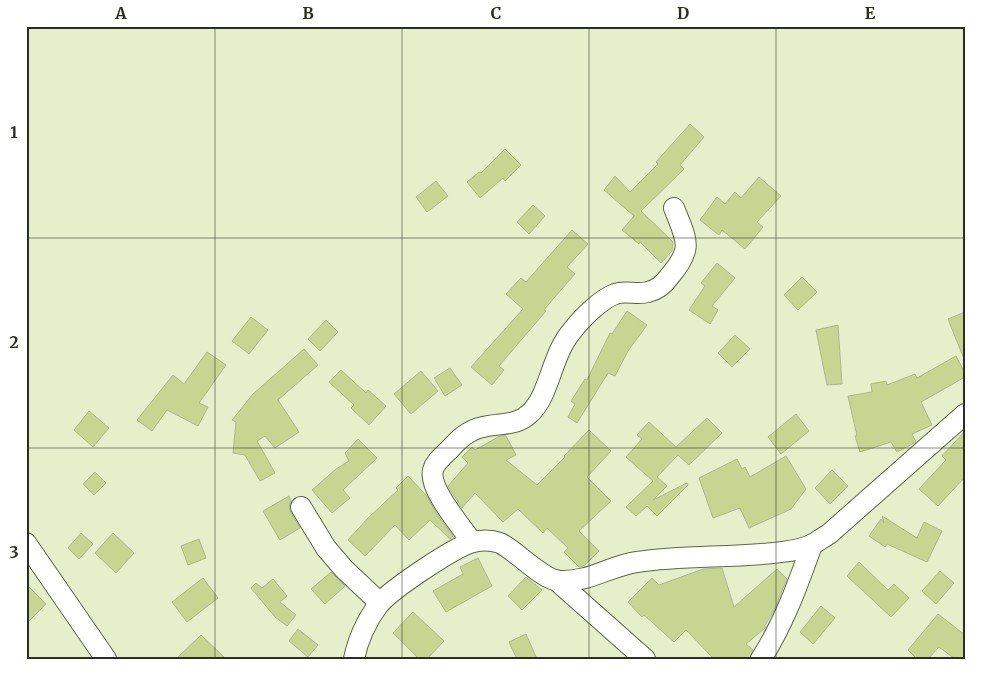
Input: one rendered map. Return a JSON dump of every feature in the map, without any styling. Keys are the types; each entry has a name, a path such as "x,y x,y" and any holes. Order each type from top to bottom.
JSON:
{"street":[{"path":"472,542 434,485 433,470 438,462 467,433 474,429 520,421 528,416 540,401 564,340 605,299 623,292 642,294 651,292 666,281 684,258 686,252 682,230 674,208"},
{"path":"556,580 574,581 589,578 633,562 659,558 754,555 794,551 812,545 829,534 965,414"},
{"path":"302,507 326,548 344,569 380,603"},
{"path":"354,659 356,647 367,623 380,603 405,582 453,552 472,542 485,540 499,543 556,580 645,659"},
{"path":"26,543 106,659"},
{"path":"761,659 774,638 790,603 812,545"}],"building":[{"path":"690,124 704,137 680,165 684,169 641,211 673,242 672,251 661,263 640,242 639,244 622,230 634,216 604,190 615,176 630,192 658,164 656,162"},
{"path":"505,149 521,165 505,181 503,178 480,198 467,182 479,172 481,173"},
{"path":"759,177 781,196 757,222 763,227 745,249 722,230 719,235 700,220 717,197 725,204 735,192 741,198"},
{"path":"436,181 448,196 427,212 416,197"},
{"path":"533,205 545,216 529,234 517,222"},
{"path":"572,230 588,244 567,267 575,274 499,366 504,370 492,385 471,367 523,309 506,294 521,278 526,282"},
{"path":"717,263 735,278 712,306 718,310 710,324 689,310 705,286 701,283"},
{"path":"802,277 817,292 798,310 784,295"},
{"path":"627,311 647,325 628,351 615,376 608,373 577,423 568,417 575,404 571,401 585,379 587,380 610,333 612,334"},
{"path":"965,312 965,359 964,359 948,319"},
{"path":"251,317 268,330 249,354 232,341"},
{"path":"326,320 338,332 320,351 308,339"},
{"path":"838,325 842,384 827,385 816,330"},
{"path":"735,335 750,349 732,367 718,353"},
{"path":"304,349 318,365 278,400 299,432 275,448 265,436 257,441 275,473 260,481 245,455 233,453 236,422 232,420 253,394"},
{"path":"207,352 226,365 199,403 208,407 198,426 167,410 152,431 137,420 173,375 184,384"},
{"path":"956,356 965,373 965,377 921,402 932,425 912,434 916,442 897,452 891,442 860,452 855,436 857,436 848,396 872,392 871,384 886,381 887,385 915,374 917,378"},
{"path":"450,368 462,385 445,396 434,378"},
{"path":"341,370 366,393 368,390 386,406 369,425 351,408 354,405 329,382"},
{"path":"421,371 438,391 411,414 394,394"},
{"path":"89,411 109,428 93,447 74,430"},
{"path":"796,414 809,431 781,454 768,437"},
{"path":"707,418 722,433 689,465 678,455 657,477 667,486 653,500 687,483 688,485 657,516 647,506 636,516 626,507 653,481 626,457 642,439 637,435 649,422 676,447"},
{"path":"589,430 611,451 587,477 611,501 579,531 599,551 584,566 579,567 564,552 568,548 547,528 543,533 518,509 503,522 475,493 462,508 448,486 468,463 462,457 472,447 475,450 500,436 506,436 516,455 506,460 537,485"},
{"path":"965,431 965,477 938,506 919,489 946,460 942,456"},
{"path":"358,439 377,458 343,490 350,498 332,513 312,490 336,469 349,461 345,453"},
{"path":"786,456 806,489 791,509 749,528 740,508 713,518 699,478 737,459 742,469 745,467 750,477"},
{"path":"832,470 848,486 830,504 815,488"},
{"path":"95,472 106,483 94,495 83,484"},
{"path":"408,476 426,495 453,536 450,539 430,520 409,540 395,525 365,556 348,540 398,490 396,488"},
{"path":"289,496 291,513 300,528 280,540 263,511"},
{"path":"882,516 917,538 924,522 942,531 927,562 887,544 885,547 869,536 881,519 884,523"},
{"path":"81,533 93,544 79,559 68,548"},
{"path":"113,533 134,553 116,573 95,553"},
{"path":"199,539 206,558 188,565 181,546"},
{"path":"478,558 492,586 446,612 433,591 463,574 460,567"},
{"path":"859,562 888,590 894,584 909,598 891,617 847,576"},
{"path":"722,568 734,607 777,569 787,579 765,628 746,644 753,650 749,659 714,659 686,630 674,642 644,615 642,617 628,602 652,578 659,585 703,569"},
{"path":"940,571 954,583 936,604 922,591"},
{"path":"331,572 345,586 325,604 311,589"},
{"path":"526,577 542,590 522,610 508,596"},
{"path":"203,578 218,598 187,622 172,602"},
{"path":"273,579 287,596 280,602 296,615 287,626 275,617 251,588 256,583 262,588"},
{"path":"26,584 46,604 26,624"},
{"path":"821,606 835,618 813,644 800,632"},
{"path":"413,612 444,641 427,659 419,659 393,633"},
{"path":"938,614 965,635 965,659 955,659 939,647 928,659 917,659 908,650"},
{"path":"298,629 318,645 308,657 289,641"},
{"path":"526,634 537,659 517,659 509,642"},
{"path":"201,635 226,659 176,659"}]}
